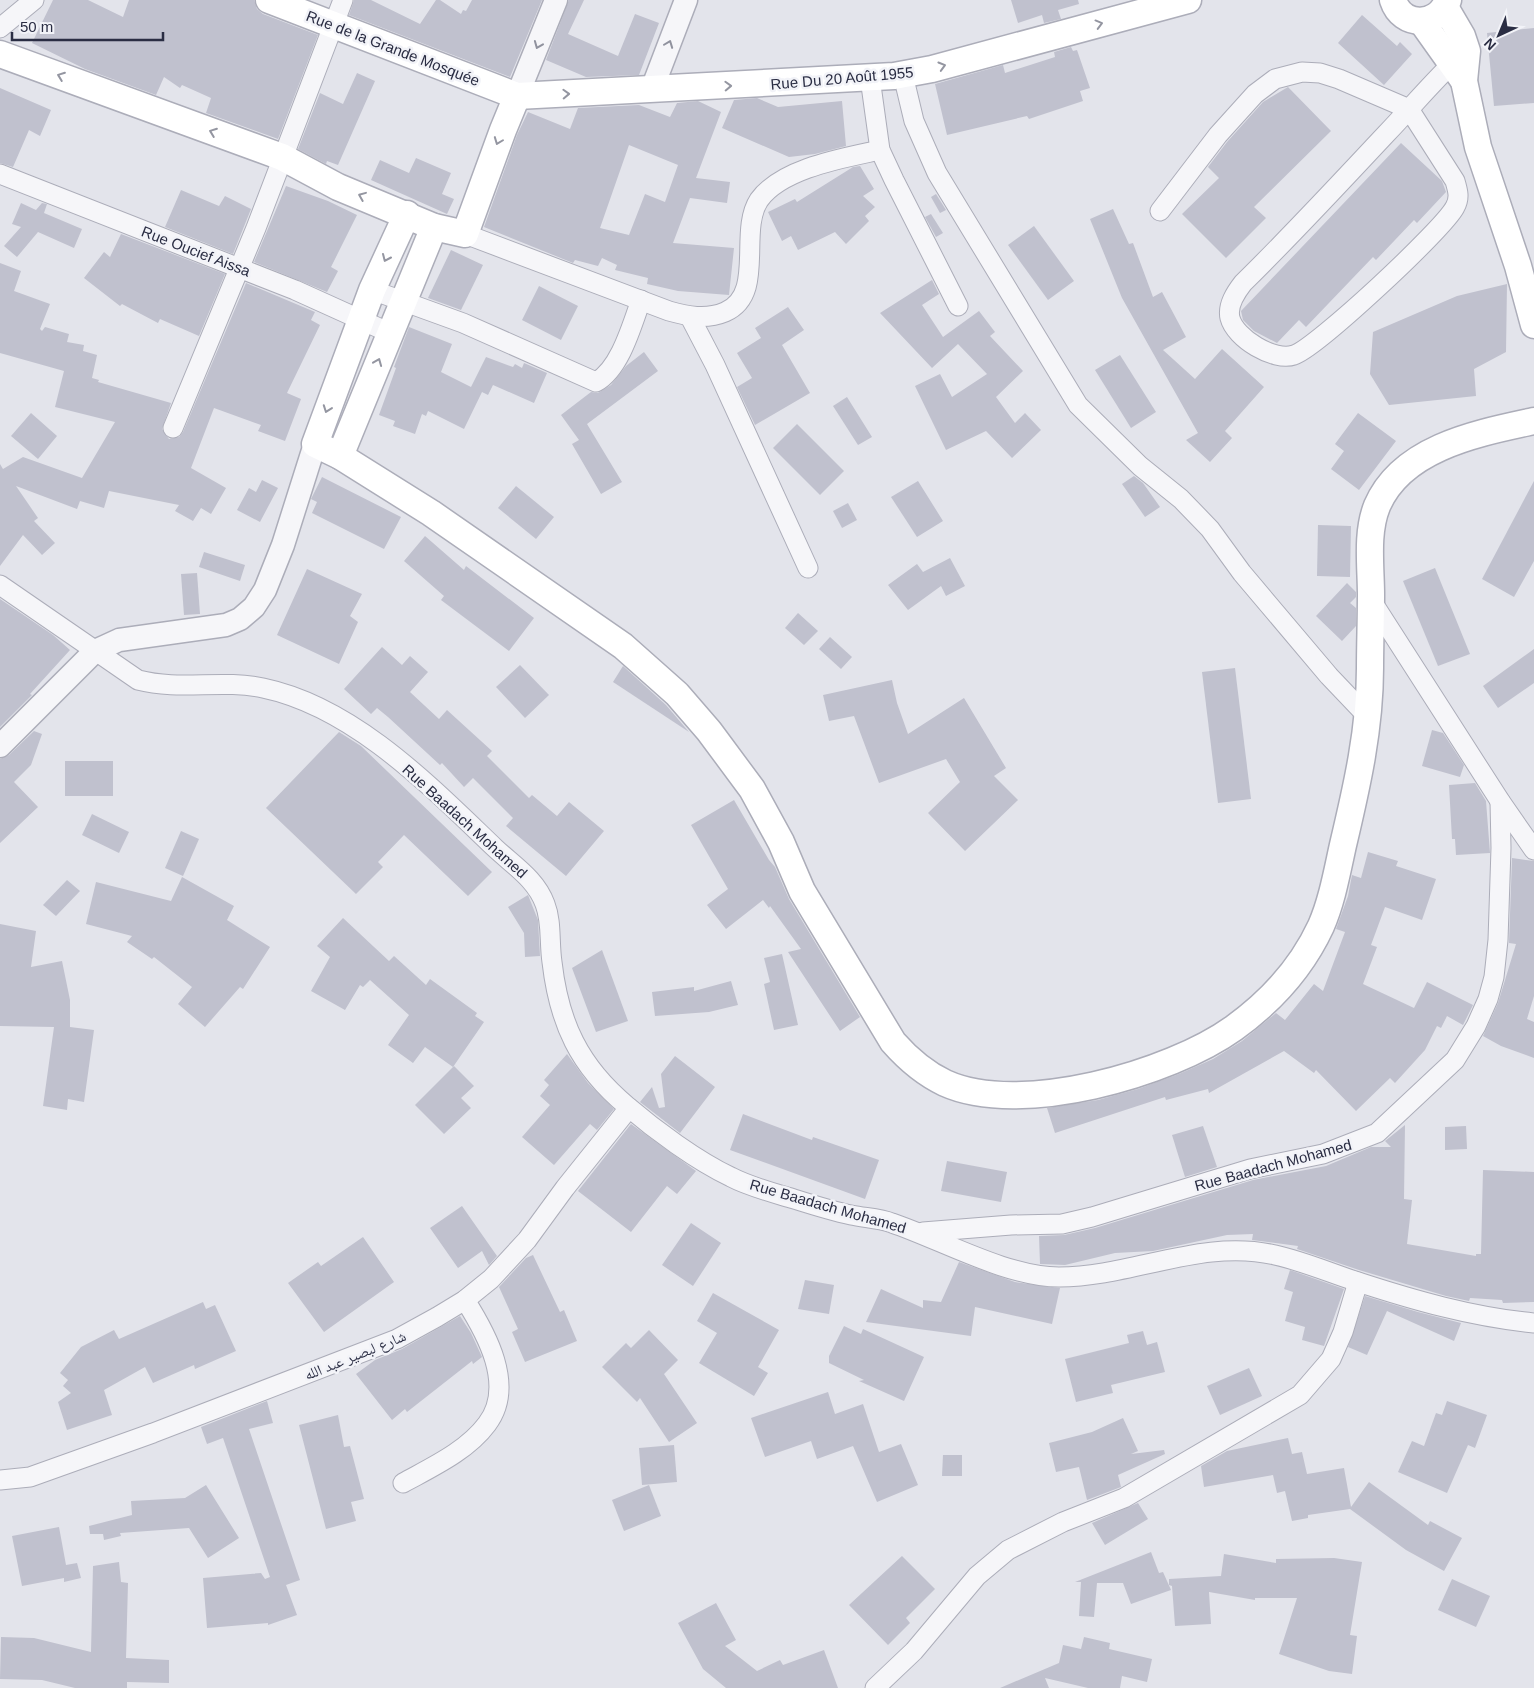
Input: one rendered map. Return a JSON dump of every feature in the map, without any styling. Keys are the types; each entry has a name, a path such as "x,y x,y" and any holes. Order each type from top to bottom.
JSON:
{"main road":[{"name":"Rue de la Grande Mosquée","path":"269,0 332,26 517,96"},
{"name":"Rue Du 20 Août 1955","path":"517,96 903,75 932,69 1188,0"},
{"path":"1393,0 1398,11 1405,17 1422,22 1461,65"},
{"path":"1422,22 1439,15 1446,4"},
{"path":"1446,4 1462,36 1461,65 1478,147 1518,266 1534,326"},
{"path":"0,54 282,157 338,187 407,214 434,227 465,234 517,96"},
{"path":"407,214 372,290 315,444 340,456 431,513 623,646 677,694 714,737 762,805 781,842 802,892 892,1042 906,1058 923,1071 946,1083 969,1091 986,1094 1041,1094 1070,1090 1135,1074 1202,1048 1232,1030 1275,994 1293,971 1321,926 1331,896 1363,760 1369,718 1370,542 1376,508 1391,484 1414,462 1430,452 1465,439 1534,421"},
{"path":"340,456 434,227"}],"street":[{"path":"0,28 34,0"},
{"path":"173,428 240,268 343,0"},
{"path":"517,96 556,0"},
{"path":"652,89 686,0"},
{"path":"1160,211 1218,134 1255,94 1275,78 1302,72 1320,73 1410,109 1455,182 1458,193 1455,208 1434,232 1326,335 1294,355 1282,357 1257,347 1238,331 1230,318 1230,306 1234,294 1410,109 1461,65"},
{"path":"903,75 914,121 937,173 1078,405 1140,466 1181,499 1210,530 1242,573 1329,676 1369,718"},
{"path":"870,78 880,150 958,306"},
{"path":"465,234 690,317 721,313 734,308 742,298 747,282 752,215 759,200 771,188 792,173 880,150"},
{"name":"Rue Oucief Aissa","path":"0,174 240,268 390,333"},
{"path":"372,290 462,322 596,382 608,373 628,337 641,300"},
{"path":"690,317 719,374 808,568"},
{"path":"0,746 95,651 119,640 226,625 240,618 254,607 273,571 315,444"},
{"name":"Rue Baadach Mohamed","path":"0,585 138,680 156,684 190,686 235,684 288,695 308,702 364,734 396,758 454,808 533,882 544,901 550,921 551,954 556,998 572,1037 598,1080 629,1108 662,1133 731,1177 791,1198 848,1214 888,1221 988,1260 1037,1275 1060,1277 1137,1267 1182,1256 1241,1251 1274,1254 1358,1282 1459,1312 1534,1323"},
{"path":"1371,600 1500,801 1534,850"},
{"name":"Rue Baadach Mohamed","path":"916,1232 1011,1225 1062,1224 1092,1217 1250,1168 1323,1154 1377,1133 1455,1060 1476,1026 1488,999 1494,977 1498,940 1502,848 1500,801"},
{"name":"شارع لبصير عبد الله","path":"0,1480 30,1477 349,1358 397,1339 465,1300 491,1279 527,1240 565,1188 629,1108"},
{"path":"875,1688 914,1651 977,1576 1008,1550 1063,1522 1124,1498 1300,1395 1331,1359 1343,1332 1358,1282"},
{"path":"403,1483 449,1457 473,1439 488,1424 495,1410 499,1395 494,1354 482,1327 465,1300"}],"building":[{"path":"53,0 88,0 123,17 129,0 254,0 257,9 263,14 318,35 278,139 206,113 211,98 182,85 180,88 164,77 156,95 85,69 32,43"},
{"path":"354,0 371,0 420,24 436,0 440,0 461,14 463,10 466,11 472,0 542,0 510,77 349,15"},
{"path":"569,0 584,0 568,34 618,56 635,14 659,23 639,75 586,77 546,60"},
{"path":"1011,0 1078,0 1079,4 1058,10 1061,19 1044,23 1042,15 1018,23"},
{"path":"1362,15 1397,46 1400,42 1412,54 1384,85 1338,43"},
{"path":"1534,28 1534,103 1494,106 1487,33"},
{"path":"1071,47 1073,51 1077,50 1090,88 1080,91 1083,101 1029,119 1027,116 947,135 935,84 1003,65 1005,73 1055,57 1054,52"},
{"path":"357,73 375,81 338,165 327,161 326,164 298,149 320,93 343,104"},
{"path":"1288,87 1331,131 1254,207 1266,218 1226,258 1182,214 1219,178 1208,167 1227,142 1263,102"},
{"path":"0,88 51,110 40,136 29,130 13,167 0,163"},
{"path":"757,98 778,107 842,101 846,146 815,154 789,157 722,128 734,100"},
{"path":"698,101 721,112 696,178 730,182 727,203 690,198 673,243 734,248 729,295 678,291 647,284 648,278 615,270 617,265 602,258 598,266 575,260 573,263 484,227 517,135 528,112 570,129 578,108 639,105 670,117 677,103","holes":["629,145 678,165 665,202 645,194 629,235 600,228"]},
{"path":"1401,143 1442,181 1446,192 1417,223 1414,220 1376,260 1373,257 1306,327 1299,320 1277,343 1254,331 1243,320 1241,311"},
{"path":"416,158 451,173 442,194 454,199 447,214 371,180 380,160 409,173"},
{"path":"860,166 874,189 863,196 875,207 865,216 869,221 846,244 835,232 798,250 791,236 782,241 768,212 795,199 797,202 853,167"},
{"path":"286,186 328,201 357,215 331,267 338,271 327,292 254,262"},
{"path":"181,190 219,206 225,196 251,209 233,254 165,227"},
{"path":"936,194 946,210 940,213 931,197"},
{"path":"21,203 36,210 42,203 47,204 44,213 82,229 74,248 38,232 17,257 4,246 21,227 12,224"},
{"path":"1113,209 1129,244 1133,243 1153,297 1162,292 1186,337 1163,350 1195,379 1222,349 1264,387 1225,431 1232,438 1210,462 1186,440 1198,433 1122,298 1090,219"},
{"path":"931,214 943,233 936,237 925,217"},
{"path":"1034,226 1074,281 1048,300 1008,245"},
{"path":"121,234 225,274 199,336 160,319 158,323 122,304 120,306 84,278 104,252 110,257"},
{"path":"451,250 483,265 461,310 428,298"},
{"path":"0,263 21,271 14,291 50,304 40,329 42,331 45,327 69,334 67,342 84,345 83,351 97,355 92,378 99,380 98,382 171,403 162,429 169,439 179,437 183,432 246,283 315,312 311,320 320,325 287,393 301,399 285,441 258,431 261,425 214,408 191,468 226,488 211,514 201,508 193,521 175,511 179,505 109,491 104,508 80,501 77,509 16,486 38,518 34,521 55,543 42,555 23,535 0,566 0,464 3,469 23,457 82,478 115,422 55,407 64,371 0,353"},
{"path":"932,280 939,294 922,305 943,337 979,311 995,332 990,336 1023,371 996,397 1015,423 1025,413 1041,430 1012,458 986,431 946,450 915,386 940,374 952,397 987,374 958,344 932,368 880,313"},
{"path":"1507,284 1506,352 1474,369 1476,396 1389,405 1370,374 1373,332 1457,296"},
{"path":"539,286 578,306 561,340 522,320"},
{"path":"788,307 804,330 782,345 810,393 755,425 737,387 752,378 737,353 761,338 755,328"},
{"path":"409,327 452,344 441,372 471,387 486,357 513,367 515,364 522,368 524,363 547,373 534,403 493,385 488,395 482,392 464,429 428,411 426,416 422,414 415,434 393,426 395,421 379,415"},
{"path":"644,352 658,371 587,424 622,482 601,494 572,444 579,440 561,415 591,392 598,393 611,385 626,366"},
{"path":"1120,355 1156,412 1131,428 1095,370"},
{"path":"847,397 872,437 858,445 833,406"},
{"path":"31,413 57,436 38,459 11,436"},
{"path":"1358,413 1396,441 1359,490 1331,469 1344,451 1335,444"},
{"path":"797,424 844,471 820,495 773,448"},
{"path":"1134,476 1143,483 1160,507 1145,517 1122,484"},
{"path":"322,477 401,517 384,549 312,513 317,502 311,499"},
{"path":"262,480 278,488 260,522 237,510 249,488 256,492"},
{"path":"918,481 943,521 917,537 891,497"},
{"path":"1534,481 1534,561 1514,597 1482,579"},
{"path":"516,486 554,517 536,539 498,508"},
{"path":"848,503 857,520 842,528 833,511"},
{"path":"1318,525 1351,526 1350,577 1317,576"},
{"path":"425,536 464,570 466,566 534,618 509,651 441,600 444,596 404,561"},
{"path":"204,552 245,565 240,581 199,567"},
{"path":"950,558 965,586 946,596 941,586 908,610 888,585 917,564 923,572"},
{"path":"1435,568 1470,654 1438,666 1403,581"},
{"path":"307,569 362,594 350,616 358,622 339,664 277,635"},
{"path":"197,573 200,614 184,615 181,574"},
{"path":"1347,583 1356,592 1356,597 1350,603 1356,608 1356,626 1342,641 1316,616"},
{"path":"0,599 53,635 70,650 30,694 32,695 0,727"},
{"path":"798,613 818,631 804,645 785,628"},
{"path":"830,637 852,657 841,669 819,649"},
{"path":"382,647 402,665 410,656 428,672 410,692 439,719 447,710 492,751 487,756 529,798 532,795 557,816 569,802 604,831 566,876 506,826 513,818 473,778 464,787 442,763 440,765 377,708 371,714 344,689"},
{"path":"1534,649 1534,683 1498,708 1483,686"},
{"path":"520,665 549,695 525,718 496,687"},
{"path":"623,666 666,705 689,732 613,682"},
{"path":"1235,668 1251,799 1218,803 1202,672"},
{"path":"892,680 897,703 908,734 964,698 1006,768 994,776 1018,800 965,851 928,813 960,782 946,759 879,783 854,716 829,721 823,695"},
{"path":"1432,730 1443,733 1464,765 1460,777 1422,766"},
{"path":"34,731 42,734 31,765 14,782 38,807 0,843 0,759 9,755"},
{"path":"339,732 361,746 492,872 468,896 404,835 378,862 383,867 356,894 266,808"},
{"path":"65,761 113,761 113,796 65,796"},
{"path":"1475,783 1486,801 1490,853 1456,855 1455,839 1452,839 1449,785"},
{"path":"734,800 775,867 789,899 860,1017 840,1031 788,952 801,949 770,906 769,908 763,900 726,929 707,905 728,889 691,825"},
{"path":"92,814 129,832 119,853 82,835"},
{"path":"181,831 199,839 183,876 165,868"},
{"path":"1368,852 1398,861 1396,866 1436,879 1422,920 1385,907 1371,945 1377,947 1363,984 1414,1008 1427,982 1473,1005 1463,1025 1447,1016 1441,1028 1437,1026 1425,1050 1395,1083 1390,1078 1356,1111 1316,1070 1314,1073 1284,1051 1209,1093 1208,1089 1166,1100 1165,1097 1055,1133 1047,1108 1098,1100 1138,1089 1179,1074 1213,1059 1242,1041 1276,1013 1285,1020 1314,984 1323,991 1345,932 1336,929 1348,896 1352,875 1361,878"},
{"path":"1512,858 1534,861 1534,996 1527,1019 1534,1022 1534,1058 1501,1046 1483,1036 1498,1003 1516,944 1509,943"},
{"path":"182,877 234,906 227,920 270,947 243,989 240,987 205,1027 178,1004 192,987 154,957 152,959 127,942 132,936 86,924 96,882 171,901"},
{"path":"67,880 80,891 56,916 43,905"},
{"path":"528,895 538,920 540,956 525,957 524,933 508,907"},
{"path":"343,918 389,961 394,956 426,985 430,979 477,1013 475,1016 484,1022 453,1067 425,1047 413,1063 388,1045 409,1015 370,980 363,987 360,985 345,1010 311,991 330,957 317,946"},
{"path":"0,924 36,931 31,967 62,961 70,1000 70,1027 94,1030 84,1102 68,1099 67,1110 43,1106 54,1027 0,1026"},
{"path":"602,950 628,1021 596,1032 572,968"},
{"path":"782,954 798,1025 774,1030 764,984 770,982 764,958"},
{"path":"731,981 738,1005 709,1012 655,1016 652,992 694,987 694,991"},
{"path":"567,1054 588,1083 614,1109 597,1130 590,1124 554,1165 522,1137 550,1105 540,1096 549,1085 544,1080"},
{"path":"675,1056 715,1087 680,1133 640,1102 652,1087 659,1108 665,1107 661,1074"},
{"path":"454,1066 474,1086 461,1098 471,1108 444,1134 415,1105"},
{"path":"743,1114 812,1140 813,1137 879,1160 865,1199 730,1150"},
{"path":"631,1124 696,1171 677,1194 667,1186 631,1232 578,1191"},
{"path":"1405,1125 1404,1199 1412,1200 1407,1244 1476,1256 1476,1254 1481,1254 1483,1170 1534,1172 1534,1302 1503,1303 1502,1300 1470,1298 1469,1301 1446,1296 1359,1270 1297,1249 1298,1246 1252,1240 1253,1234 1227,1235 1153,1251 1115,1253 1065,1265 1040,1264 1039,1236 1064,1235 1095,1228 1253,1180 1326,1166 1371,1147 1391,1147 1385,1141"},
{"path":"1203,1126 1217,1167 1185,1177 1172,1135"},
{"path":"1466,1126 1467,1149 1445,1150 1445,1127"},
{"path":"947,1161 1007,1172 1001,1202 941,1191"},
{"path":"462,1206 497,1256 489,1265 482,1251 458,1268 430,1228"},
{"path":"691,1223 721,1243 693,1286 662,1265"},
{"path":"363,1237 394,1282 324,1332 288,1283 318,1262 321,1266"},
{"path":"533,1255 560,1312 564,1310 577,1341 525,1362 512,1332 518,1329 499,1287 526,1258"},
{"path":"959,1262 1015,1282 1060,1288 1052,1324 975,1307 971,1336 866,1322 881,1289 923,1308 923,1300 941,1302"},
{"path":"1290,1270 1344,1289 1324,1346 1302,1340 1305,1327 1285,1321 1293,1292 1284,1289"},
{"path":"805,1280 834,1285 829,1314 798,1309"},
{"path":"713,1293 779,1330 758,1367 768,1373 754,1396 699,1363 717,1333 697,1321"},
{"path":"1365,1296 1461,1323 1454,1341 1387,1311 1367,1355 1348,1347"},
{"path":"203,1302 206,1309 215,1305 236,1351 195,1369 194,1365 153,1383 145,1367 104,1390 112,1415 67,1430 58,1402 71,1393 63,1386 68,1380 60,1373 81,1347 114,1330 119,1339"},
{"path":"460,1316 471,1333 482,1357 473,1364 472,1361 407,1412 405,1409 392,1420 356,1374 375,1360 402,1349"},
{"path":"844,1326 861,1334 863,1329 924,1357 904,1401 859,1381 864,1380 829,1363 829,1356"},
{"path":"649,1330 678,1360 664,1374 697,1423 669,1442 640,1398 637,1402 602,1367 626,1343 631,1348"},
{"path":"1143,1331 1147,1345 1157,1342 1165,1372 1111,1385 1113,1393 1076,1402 1065,1359 1129,1343 1127,1335"},
{"path":"1249,1368 1262,1396 1220,1415 1207,1386"},
{"path":"828,1392 835,1414 863,1404 879,1452 901,1444 918,1485 877,1502 853,1446 817,1459 811,1441 765,1457 751,1418"},
{"path":"267,1401 273,1423 249,1429 300,1580 286,1585 297,1615 268,1625 268,1623 207,1628 203,1578 261,1573 265,1579 270,1577 223,1438 207,1444 201,1427"},
{"path":"1447,1401 1487,1415 1475,1448 1468,1445 1447,1493 1398,1472 1412,1441 1424,1446 1436,1413 1442,1415"},
{"path":"338,1415 344,1447 350,1446 364,1499 351,1502 356,1521 326,1529 299,1425"},
{"path":"1123,1418 1138,1451 1131,1454 1164,1450 1165,1454 1118,1475 1121,1487 1087,1500 1079,1467 1056,1472 1049,1443 1092,1432"},
{"path":"1288,1438 1292,1454 1302,1452 1307,1474 1344,1468 1351,1507 1369,1482 1428,1525 1430,1521 1462,1538 1444,1571 1406,1550 1350,1509 1308,1515 1308,1518 1292,1521 1285,1491 1277,1493 1273,1475 1204,1487 1201,1466 1227,1451"},
{"path":"674,1445 677,1482 642,1485 639,1448"},
{"path":"943,1455 962,1455 962,1476 942,1476"},
{"path":"206,1485 239,1538 208,1558 189,1528 120,1533 121,1536 104,1540 103,1534 90,1534 89,1526 132,1515 131,1501 185,1498"},
{"path":"649,1485 661,1516 624,1531 612,1500"},
{"path":"1138,1503 1148,1519 1105,1545 1092,1523"},
{"path":"59,1527 66,1565 77,1563 81,1578 64,1582 64,1578 22,1586 12,1536"},
{"path":"1151,1552 1159,1573 1163,1572 1171,1590 1131,1604 1123,1583 1097,1583 1094,1617 1079,1616 1081,1582 1075,1582"},
{"path":"1224,1554 1276,1563 1276,1559 1334,1558 1362,1562 1350,1635 1357,1636 1352,1674 1329,1671 1279,1654 1297,1598 1255,1598 1255,1600 1209,1592 1211,1624 1175,1626 1172,1586 1169,1585 1169,1579 1221,1576"},
{"path":"902,1556 935,1589 906,1618 910,1623 888,1645 849,1605"},
{"path":"119,1562 121,1582 128,1583 126,1658 169,1660 169,1683 127,1682 127,1688 75,1688 42,1680 0,1679 1,1637 34,1638 91,1652 93,1566"},
{"path":"1452,1579 1490,1596 1476,1627 1438,1610"},
{"path":"716,1603 736,1640 725,1646 757,1671 780,1660 783,1665 824,1650 838,1688 726,1688 703,1669 678,1623"},
{"path":"1084,1637 1110,1643 1109,1649 1152,1659 1147,1682 1122,1676 1120,1688 1088,1688 1045,1678 1049,1688 1000,1688 1059,1663 1063,1645 1081,1649"}]}
